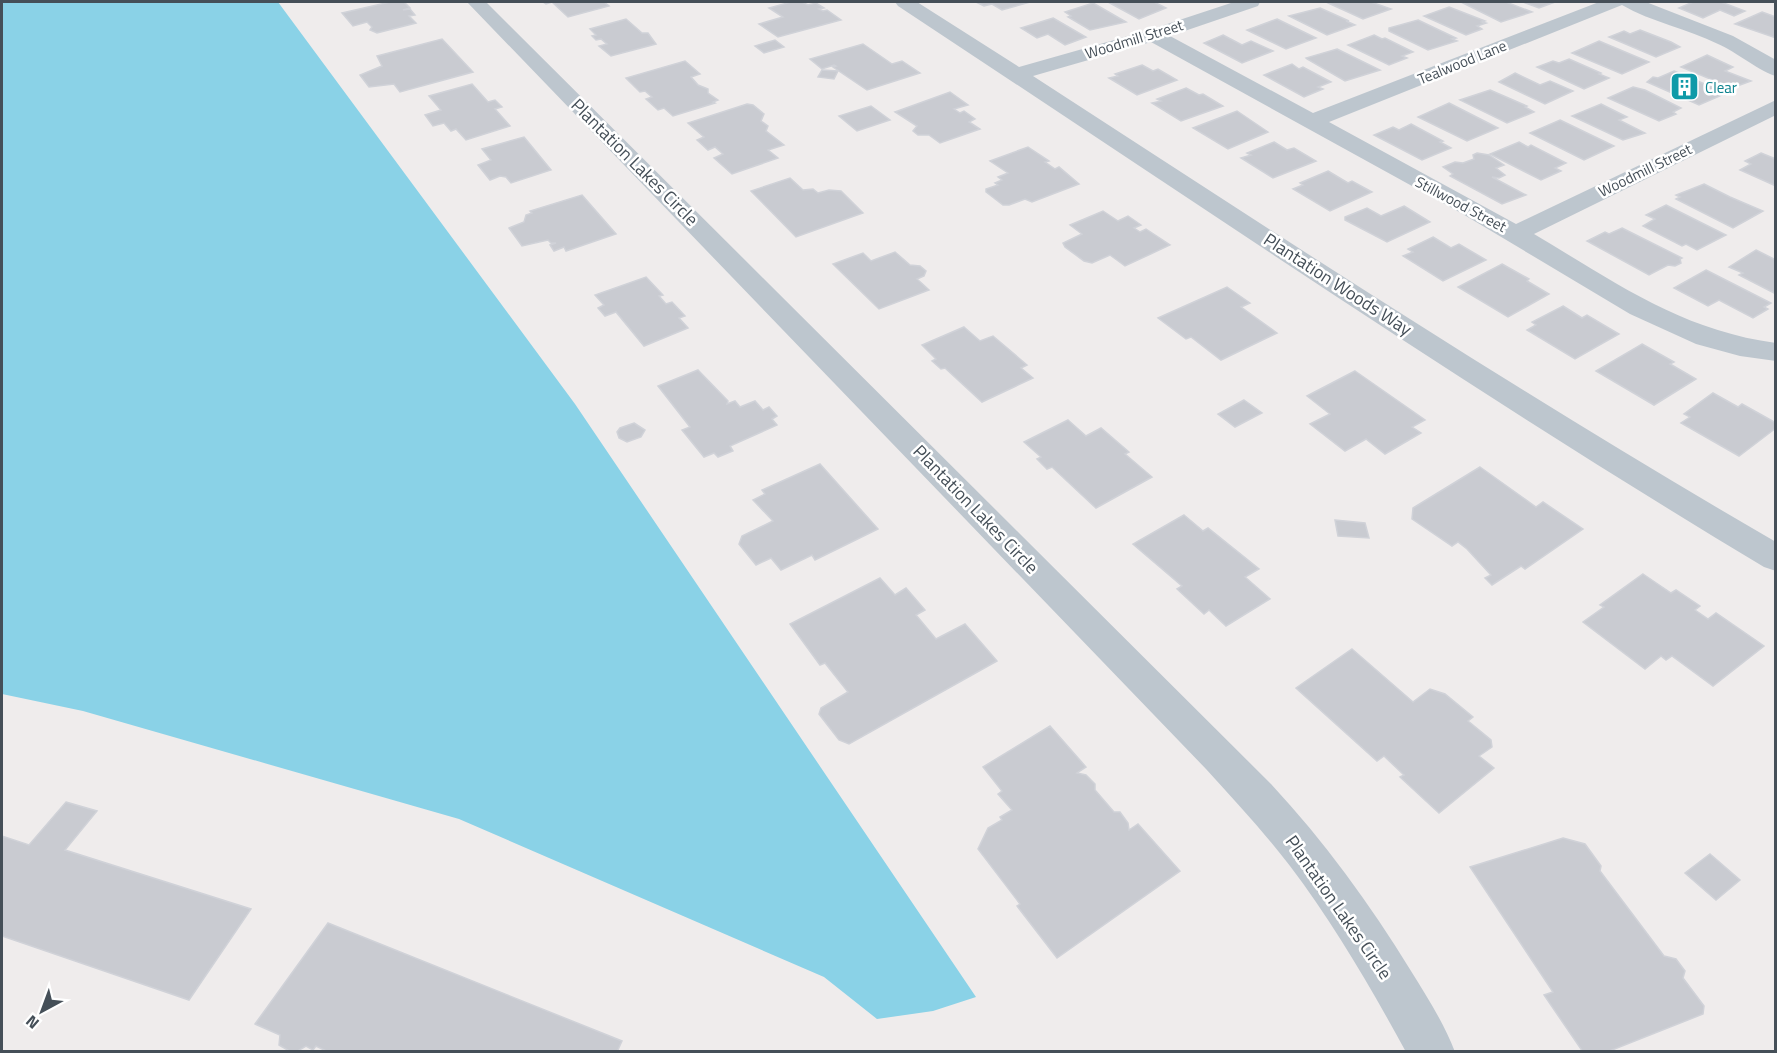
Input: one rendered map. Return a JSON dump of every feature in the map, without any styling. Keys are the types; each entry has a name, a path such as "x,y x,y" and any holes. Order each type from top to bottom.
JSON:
{"street":[{"name":"Plantation Lakes Circle","path":"476,2 1220,757 1269,810 1313,863 1360,931 1432,1052"},
{"name":"Plantation Woods Way","path":"905,2 1429,344 1660,491 1776,558"},
{"name":"Woodmill Street","path":"1017,74 1153,35 1251,2"},
{"name":"Tealwood Lane","path":"1310,122 1615,2"},
{"path":"1630,2 1745,49 1776,69"},
{"name":"Stillwood Street","path":"1153,35 1515,234 1630,304 1711,340 1748,351 1776,352"},
{"name":"Woodmill Street","path":"1515,234 1776,106"}],"water":[{"path":"2,2 278,2 575,404 976,997 933,1011 877,1019 824,977 459,819 83,711 2,694"}],"building":[{"path":"390,2 404,2 410,8 403,10 410,9 415,15 409,16 416,23 377,33 370,30 372,27 367,22 353,26 342,13"},
{"path":"552,2 604,2 609,6 568,17"},
{"path":"791,2 802,2 808,5 816,3 824,8 819,9 827,10 841,20 778,37 759,24 783,17 769,8"},
{"path":"976,2 1030,2 1002,10 992,4 984,6"},
{"path":"1108,2 1154,2 1166,8 1139,19"},
{"path":"1326,2 1371,2 1391,9 1363,19"},
{"path":"1461,2 1506,2 1532,12 1501,22"},
{"path":"1523,2 1555,2 1539,8"},
{"path":"1693,2 1721,2 1745,11 1734,16 1720,10 1703,18 1679,8"},
{"path":"1093,3 1126,22 1090,30 1068,17 1071,16 1065,12"},
{"path":"1449,7 1486,23 1477,26 1482,29 1466,35 1424,16"},
{"path":"1320,8 1355,25 1327,35 1289,16"},
{"path":"1762,12 1776,17 1776,38 1735,24"},
{"path":"1053,18 1086,37 1065,45 1048,34 1037,38 1021,28"},
{"path":"626,19 642,33 648,33 656,44 611,56 599,46 607,44 601,39 596,40 592,36 596,35 590,29"},
{"path":"1277,19 1316,38 1286,49 1247,30"},
{"path":"1418,20 1456,38 1452,39 1457,41 1428,50 1389,31 1389,28"},
{"path":"1640,30 1680,47 1656,57 1609,37 1624,31 1630,34"},
{"path":"1223,35 1242,45 1251,41 1273,51 1242,63 1204,43"},
{"path":"1374,35 1413,52 1402,56 1407,58 1389,65 1348,45"},
{"path":"442,39 473,72 400,92 394,84 369,87 360,75 382,66 377,56"},
{"path":"775,40 784,47 764,53 755,46"},
{"path":"1599,41 1649,62 1622,74 1572,53"},
{"path":"863,44 892,64 902,61 920,73 867,90 833,67 836,66 822,69 810,59"},
{"path":"1337,49 1380,70 1345,81 1306,58"},
{"path":"1707,55 1733,67 1725,71 1751,81 1732,88 1681,67"},
{"path":"1569,59 1609,78 1584,89 1537,67 1553,61 1559,63"},
{"path":"685,61 700,74 691,77 698,85 708,89 708,93 718,100 713,102 715,103 673,116 664,108 658,110 646,99 652,97 645,91 640,92 626,78"},
{"path":"1292,64 1299,69 1303,67 1331,82 1318,87 1323,89 1304,97 1264,75"},
{"path":"1142,65 1153,71 1158,69 1177,80 1137,95 1109,78"},
{"path":"822,70 838,71 834,79 818,77"},
{"name":"Clear","path":"1674,71 1721,91 1718,93 1722,95 1699,105 1647,82 1653,77 1658,78"},
{"path":"1515,73 1540,85 1550,81 1573,91 1545,104 1499,82"},
{"path":"472,84 488,102 495,100 502,107 495,109 510,126 466,140 456,129 451,131 444,123 433,126 425,115 441,110 429,96"},
{"path":"1633,87 1645,90 1681,108 1673,112 1676,114 1659,121 1608,98"},
{"path":"1186,88 1199,95 1203,94 1223,106 1181,121 1152,103 1161,101 1157,99"},
{"path":"1490,90 1527,106 1525,107 1534,112 1507,123 1460,100"},
{"path":"950,92 968,105 954,109 960,113 964,111 975,119 969,122 980,129 940,143 929,135 918,135 913,131 917,126 895,112"},
{"path":"1449,103 1498,128 1467,141 1418,117"},
{"path":"747,104 753,105 764,114 761,121 768,126 766,131 784,145 768,150 778,158 732,174 714,158 723,154 715,147 708,150 697,140 704,137 688,123"},
{"path":"1601,104 1627,117 1619,120 1645,133 1623,140 1572,116"},
{"path":"871,106 890,120 857,131 839,116"},
{"path":"1237,111 1268,132 1228,149 1193,128"},
{"path":"1560,120 1614,146 1584,160 1530,133"},
{"path":"1411,124 1443,141 1440,142 1451,148 1422,160 1374,135 1393,127 1399,130"},
{"path":"524,137 551,170 511,183 506,177 500,176 490,180 478,165 491,160 482,149"},
{"path":"1274,142 1287,150 1294,148 1316,161 1273,178 1241,158 1251,155 1247,153"},
{"path":"1519,142 1528,147 1531,145 1566,163 1555,168 1561,171 1541,180 1490,154"},
{"path":"1028,147 1049,161 1045,162 1055,169 1059,167 1079,184 1032,202 1025,199 1003,205 986,192 986,189 998,185 995,183 1002,180 998,177 1008,173 990,161"},
{"path":"1477,153 1489,155 1504,165 1496,168 1505,175 1499,178 1492,177 1526,195 1502,204 1450,176 1453,174 1443,167 1455,162 1463,163 1474,159 1473,155"},
{"path":"1761,153 1776,159 1776,186 1740,170 1751,164 1745,161"},
{"path":"1328,171 1348,183 1352,181 1372,192 1330,211 1293,189 1303,185 1300,183"},
{"path":"790,178 803,190 813,189 818,193 829,190 841,191 863,213 796,237 751,191"},
{"path":"1704,184 1763,211 1733,228 1676,199 1680,197 1676,195"},
{"path":"582,195 616,234 566,251 564,247 554,251 550,245 556,243 548,240 522,246 509,228 524,222 526,215 532,213 530,211"},
{"path":"1666,205 1726,235 1697,250 1686,244 1682,246 1643,226 1655,219 1646,215"},
{"path":"1404,206 1430,222 1387,242 1345,220 1345,217 1367,208 1381,216"},
{"path":"1103,211 1118,221 1128,216 1141,225 1134,228 1140,232 1146,229 1170,245 1125,266 1110,255 1092,263 1084,261 1063,243 1082,234 1070,225"},
{"path":"1622,228 1682,258 1681,263 1675,266 1668,265 1649,275 1587,241 1605,232 1609,234"},
{"path":"1433,237 1451,248 1459,244 1486,260 1443,281 1403,256 1413,252 1408,249"},
{"path":"1756,250 1776,260 1776,294 1739,275 1743,273 1729,267"},
{"path":"895,252 910,265 920,266 926,271 924,276 917,279 929,290 879,309 833,264 863,253 871,261"},
{"path":"1502,264 1529,279 1527,281 1549,294 1508,317 1458,287"},
{"path":"1706,270 1771,303 1764,307 1768,309 1753,318 1719,300 1708,306 1674,288"},
{"path":"646,277 663,295 659,296 666,304 672,302 685,316 679,318 688,328 644,346 616,312 605,316 598,308 604,305 595,295"},
{"path":"1227,287 1250,303 1241,307 1277,333 1221,360 1191,337 1186,339 1158,318"},
{"path":"1563,306 1582,318 1587,315 1619,334 1575,359 1527,330 1536,325 1532,322"},
{"path":"964,327 980,341 993,336 1027,365 1021,368 1033,378 982,402 945,368 941,369 932,361 936,359 922,345"},
{"path":"1642,344 1674,362 1670,364 1696,379 1654,405 1596,371"},
{"path":"698,370 728,401 727,404 735,401 740,407 755,401 763,410 769,407 777,416 772,419 777,425 730,446 733,451 718,457 714,453 704,457 682,430 690,427 658,386"},
{"path":"1355,371 1425,420 1412,427 1421,433 1385,454 1366,439 1345,451 1310,424 1330,414 1307,396"},
{"path":"1713,393 1738,407 1742,404 1776,423 1776,428 1739,456 1681,423 1690,417 1684,414"},
{"path":"1244,400 1262,413 1235,427 1218,414"},
{"path":"1068,420 1086,436 1101,428 1129,452 1125,454 1152,477 1096,508 1052,467 1047,469 1037,459 1041,457 1024,442"},
{"path":"634,423 645,430 641,437 627,442 619,438 617,432 620,428"},
{"path":"820,464 878,529 815,560 812,555 781,570 771,558 756,565 739,544 742,536 773,521 753,500 765,494 762,490"},
{"path":"1480,467 1536,507 1543,502 1583,529 1525,569 1521,566 1492,585 1485,578 1491,575 1467,549 1458,542 1452,546 1412,519 1413,508"},
{"path":"1184,515 1203,531 1208,528 1259,569 1245,577 1270,599 1226,626 1209,610 1204,614 1177,589 1182,586 1133,544"},
{"path":"1335,520 1365,523 1369,538 1338,536"},
{"path":"1643,574 1671,593 1676,590 1700,606 1695,610 1708,619 1716,613 1764,646 1713,686 1672,656 1666,660 1661,656 1645,669 1583,622 1604,607 1600,605"},
{"path":"880,578 895,595 906,588 925,610 916,615 936,639 965,624 997,661 849,744 839,740 819,714 821,708 848,692 825,663 820,665 790,624"},
{"path":"1352,649 1413,702 1430,689 1445,694 1473,717 1468,721 1491,740 1492,747 1479,756 1494,768 1439,813 1400,777 1404,775 1384,756 1377,761 1296,688"},
{"path":"1050,726 1086,767 1077,773 1086,775 1095,784 1095,790 1114,812 1120,812 1128,823 1129,830 1138,824 1180,871 1057,958 1017,906 1020,904 978,849 988,828 1002,820 1000,817 1012,810 998,794 1002,791 983,767"},
{"path":"66,802 97,811 65,850 251,909 189,1000 2,936 2,836 29,845"},
{"path":"1563,838 1585,844 1601,866 1600,871 1664,956 1676,959 1685,971 1683,978 1704,1006 1703,1014 1607,1052 1583,1052 1544,995 1553,992 1470,867"},
{"path":"1710,854 1740,880 1716,900 1685,873"},
{"path":"328,923 622,1041 617,1052 328,1052 316,1046 313,1050 306,1046 296,1052 291,1052 279,1045 280,1035 255,1024"}],"place":[{"name":"Clear","path":"1684,87"}]}
